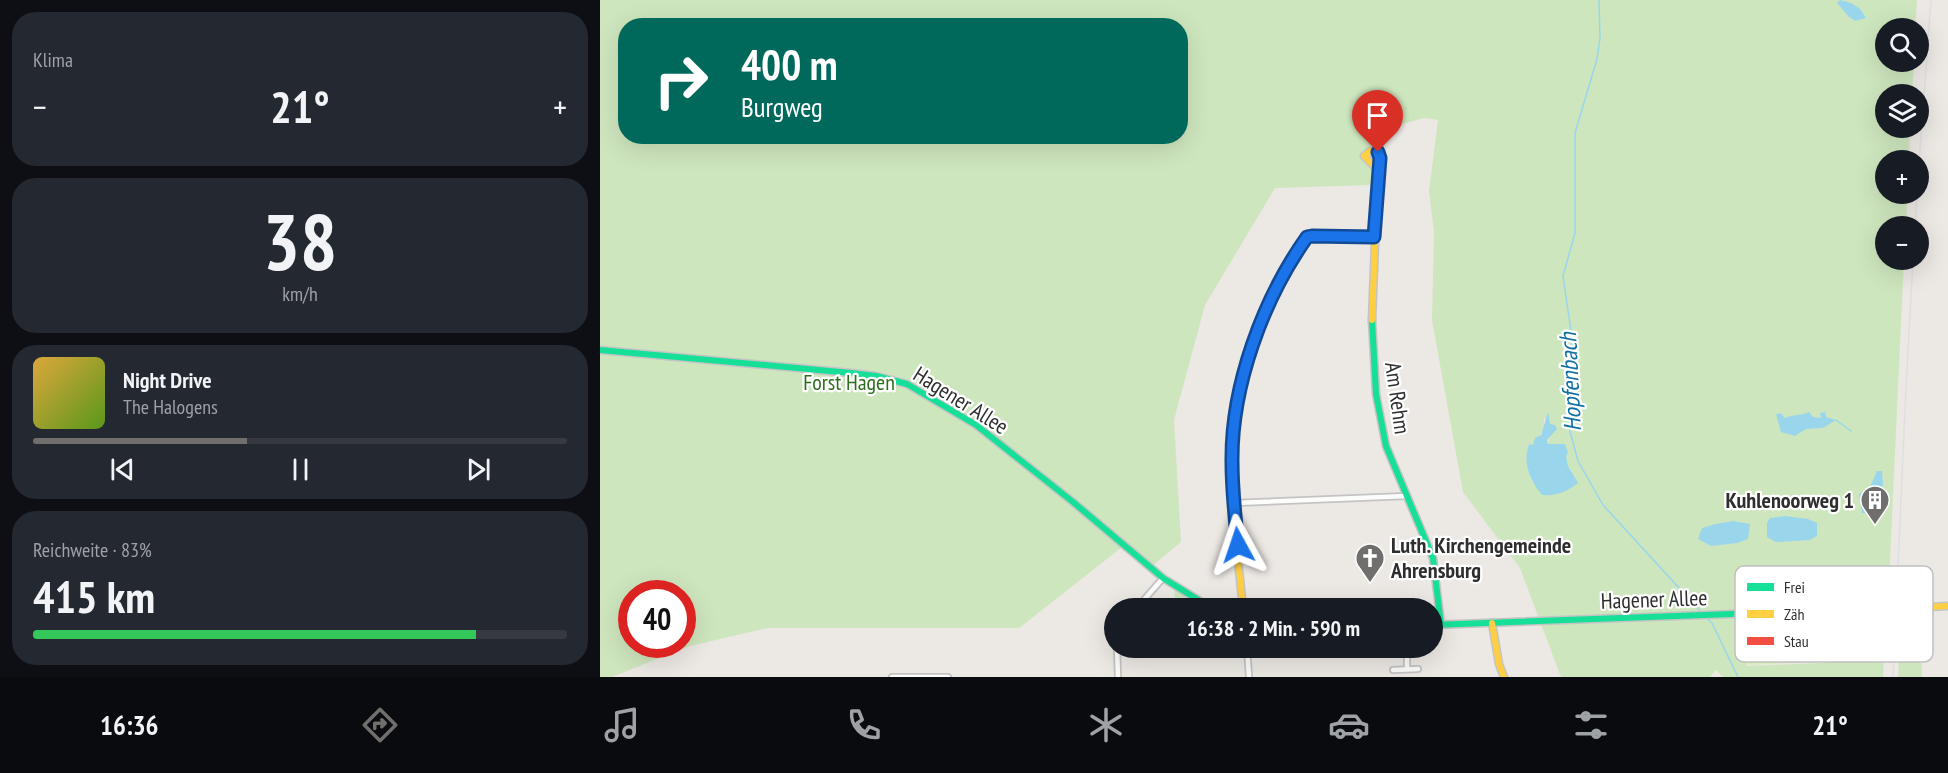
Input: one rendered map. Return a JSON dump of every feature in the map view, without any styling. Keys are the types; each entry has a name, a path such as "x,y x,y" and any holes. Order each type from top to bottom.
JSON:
{"street":[{"name":"Am Rehm","path":"1378,167 1371,307 1376,394 1386,446 1434,558 1438,598"},
{"path":"1242,598 1232,461 1239,392 1256,337 1276,287 1307,237 1374,237"},
{"name":"Hagener Allee","path":"600,350 859,374 907,384 976,425 1073,502 1163,578 1195,598"},
{"path":"1234,503 1407,496"},
{"path":"1146,598 1163,578"},
{"name":"Hagener Allee","path":"1933,607 1948,606"},
{"name":"Hagener Allee","path":"1443,625 1735,614"},
{"path":"1492,622 1499,664 1504,677"},
{"path":"1117,658 1118,677"},
{"path":"1247,658 1249,677"},
{"path":"1407,658 1407,669"},
{"path":"1393,670 1418,669"},
{"path":"892,677 948,677"}],"green space":[{"name":"Forst Hagen","path":"600,0 1917,0 1916,18 1875,18 1875,72 1913,72 1913,84 1875,84 1875,138 1910,138 1909,150 1875,150 1875,204 1907,204 1906,216 1875,216 1875,270 1904,270 1890,566 1735,566 1735,662 1747,662 1747,666 1884,662 1883,677 1723,677 1716,670 1710,677 1561,677 1520,568 1463,492 1432,320 1434,233 1429,191 1438,120 1424,118 1385,129 1372,185 1275,188 1205,305 1174,420 1181,542 1152,566 1126,544 1019,628 767,628 696,645 696,580 618,580 618,658 660,658 612,677 600,677","holes":["1781,413 1785,418 1802,415 1835,420 1819,428 1805,428 1776,414","1544,418 1550,424 1548,444 1556,445 1566,456 1572,472 1532,482 1527,463 1529,444 1533,445 1540,435","1883,486 1872,499 1869,513 1859,494 1870,487"]},
{"path":"1174,588 1190,598 1175,598"},
{"path":"1748,662 1814,662 1748,665"},
{"path":"1899,662 1922,662 1922,677 1898,677"}],"water":[{"path":"1840,0 1856,6 1866,18 1855,21 1849,17 1837,3"},
{"path":"1548,412 1550,424 1555,425 1557,429 1547,440 1548,444 1565,444 1568,466 1578,483 1561,493 1542,495 1528,471 1526,458 1529,444 1533,445 1535,438 1541,435"},
{"path":"1809,412 1813,417 1821,418 1820,413 1825,412 1826,417 1836,420 1823,428 1806,429 1795,436 1781,432 1776,414 1781,413 1785,418"},
{"path":"1877,471 1882,471 1883,486 1872,499 1869,513 1862,513 1859,494 1870,487"},
{"path":"1785,516 1808,519 1817,523 1817,536 1810,540 1776,542 1767,537 1767,523 1770,518"},
{"path":"1733,521 1750,524 1748,539 1737,543 1711,546 1698,539 1702,528"}],"waterway":[{"name":"Hopfenbach","path":"1599,0 1600,38 1597,59 1575,133 1575,233 1563,276 1572,338 1573,382 1568,424 1578,461 1603,505 1702,613"},
{"path":"1836,420 1851,431"},
{"name":"Hopfenbach","path":"1707,618 1712,623 1738,677"}],"railway":[{"path":"1920,150 1931,0"},
{"path":"1916,204 1916,216"},
{"path":"1898,566 1912,270"},
{"path":"1893,677 1894,662"}],"traffic: fast":[{"path":"1372,320 1376,394 1386,446 1433,558 1438,598"},
{"path":"600,350 851,373 876,376 907,384 976,425 1073,502 1163,578 1195,598"},
{"path":"1443,625 1735,614"}],"traffic: slow":[{"path":"1372,320 1380,158 1378,152 1370,151 1364,156 1378,167"},
{"path":"1242,598 1233,509 1232,456 1239,399 1260,325"},
{"path":"1933,607 1948,606"},
{"path":"1492,623 1499,664 1504,677"}],"traffic: jam":[{"path":"1260,325 1277,288 1307,237 1374,237"}],"place":[{"name":"Kuhlenoorweg 1","path":"1875,526"},
{"name":"Luth. Kirchengemeinde Ahrensburg","path":"1370,584"}],"route":[{"path":"1238,545 1232,461 1235,413 1256,337 1276,287 1307,237 1374,237 1380,158 1378,152"}]}
